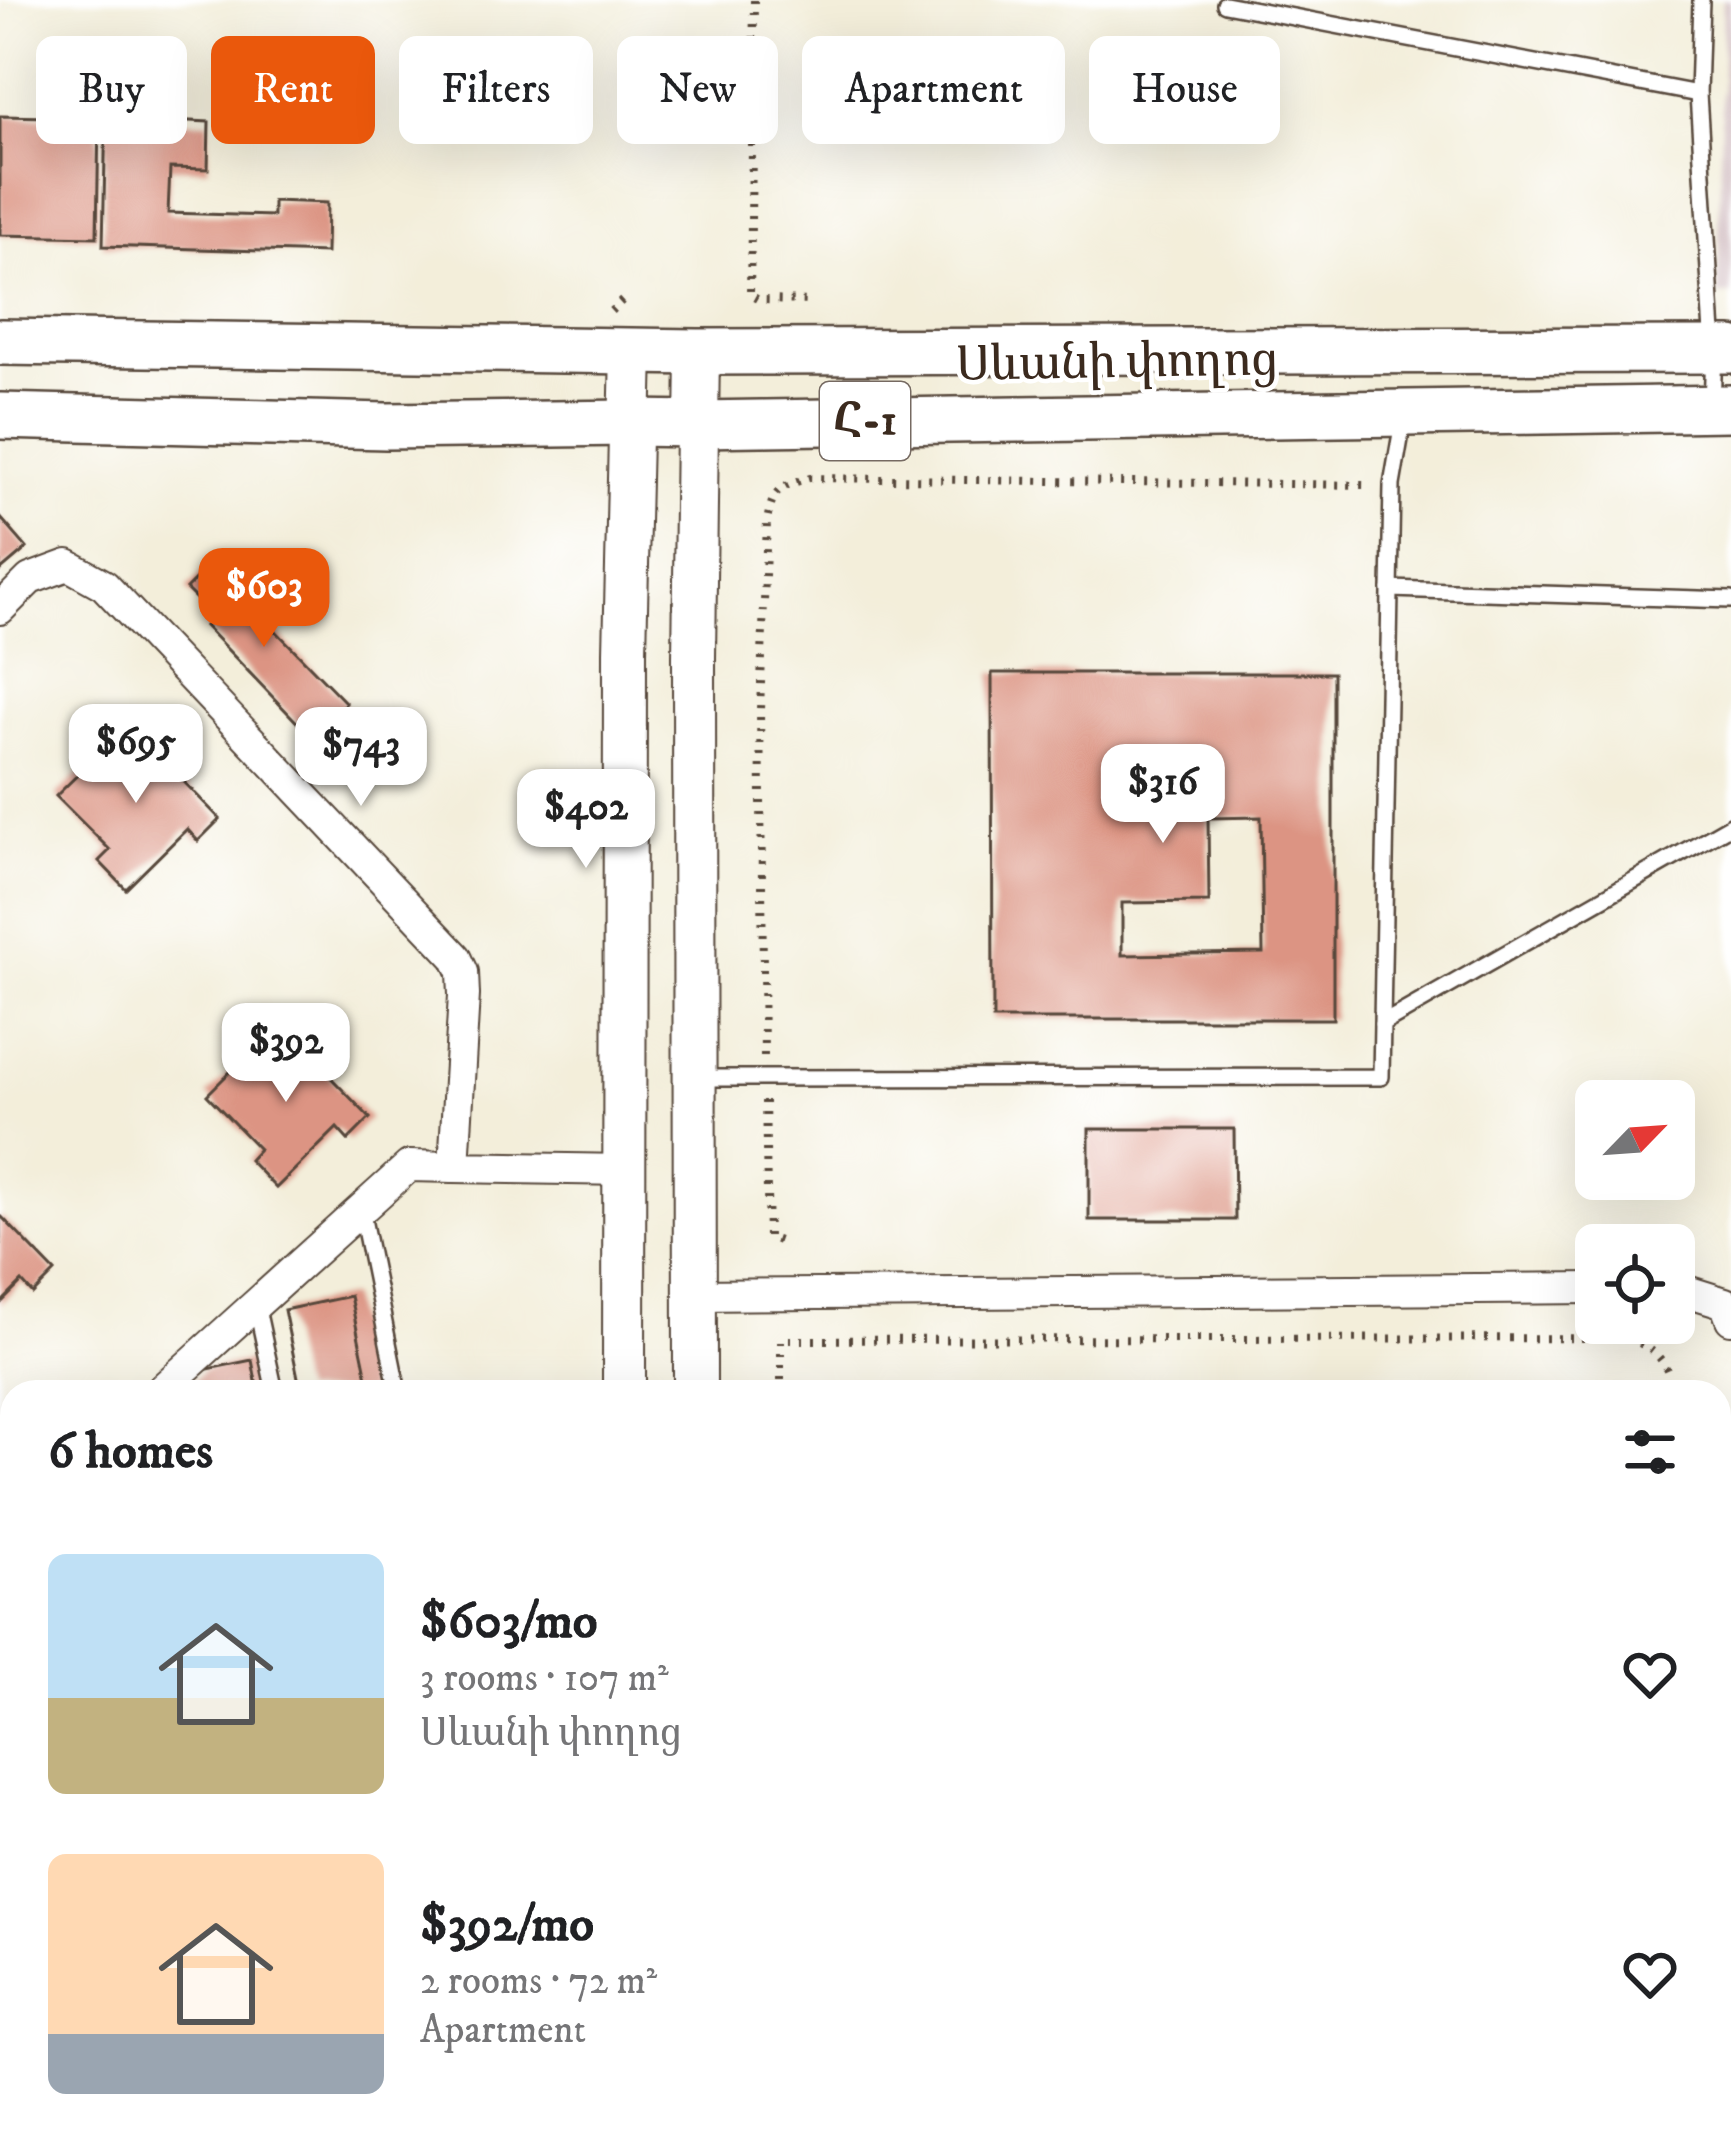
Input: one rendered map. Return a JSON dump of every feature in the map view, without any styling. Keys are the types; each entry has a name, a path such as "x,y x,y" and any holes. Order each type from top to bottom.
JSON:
{"main road":[{"name":"Սևանի փողոց","path":"0,342 698,352 1723,350"},
{"path":"624,1380 625,652 632,350"},
{"path":"695,1380 698,352"},
{"name":"Սևանի փողոց","path":"0,416 386,426 1721,408"}],"street":[{"path":"0,609 30,579 68,566 104,585 456,957 463,972 464,994 454,1167"},
{"path":"172,1380 409,1166 626,1170"},
{"path":"694,1295 1575,1288"},
{"path":"1695,1294 1724,1303 1731,1319"}],"lane":[{"path":"1701,0 1698,94 1723,350 1721,408"},
{"path":"1225,4 1698,94"},
{"path":"694,1078 1381,1078 1392,485 1405,413"},
{"path":"1390,589 1731,600"},
{"path":"1382,1024 1731,825"},
{"path":"361,1209 396,1380"},
{"path":"256,1304 272,1380"}],"path":[{"path":"754,0 751,295 812,301"},
{"path":"785,1243 768,1237 764,1080 760,710 770,499 785,484 810,478 1392,485"},
{"path":"781,1380 781,1340 1605,1338 1628,1338 1647,1346 1664,1361 1671,1380"}],"shaded area":[{"path":"1723,0 1731,0 1731,295 1718,295"}],"building":[{"path":"0,116 36,117 36,144 99,144 97,237 0,235"},
{"path":"187,121 209,122 208,169 170,168 168,213 273,216 273,201 327,203 326,253 103,246 105,144 187,144"},
{"path":"0,517 27,548 0,571"},
{"path":"218,557 243,582 235,589 346,703 311,737 205,626 214,617 186,589"},
{"path":"992,673 1333,673 1333,1019 993,1019","holes":["1261,817 1263,953 1122,955 1122,903 1209,902 1208,818"]},
{"path":"146,724 168,747 159,756 220,819 198,841 187,829 126,889 99,861 110,850 56,796 104,749 113,757"},
{"path":"296,1023 318,1045 308,1054 370,1118 348,1140 337,1128 276,1188 249,1160 259,1149 207,1095 254,1048 263,1056"},
{"path":"1089,1129 1234,1129 1235,1220 1089,1220"},
{"path":"0,1215 55,1272 33,1294 22,1282 0,1304"},
{"path":"350,1296 368,1380 299,1380 284,1310"},
{"path":"252,1360 256,1380 195,1380 203,1370"}]}
